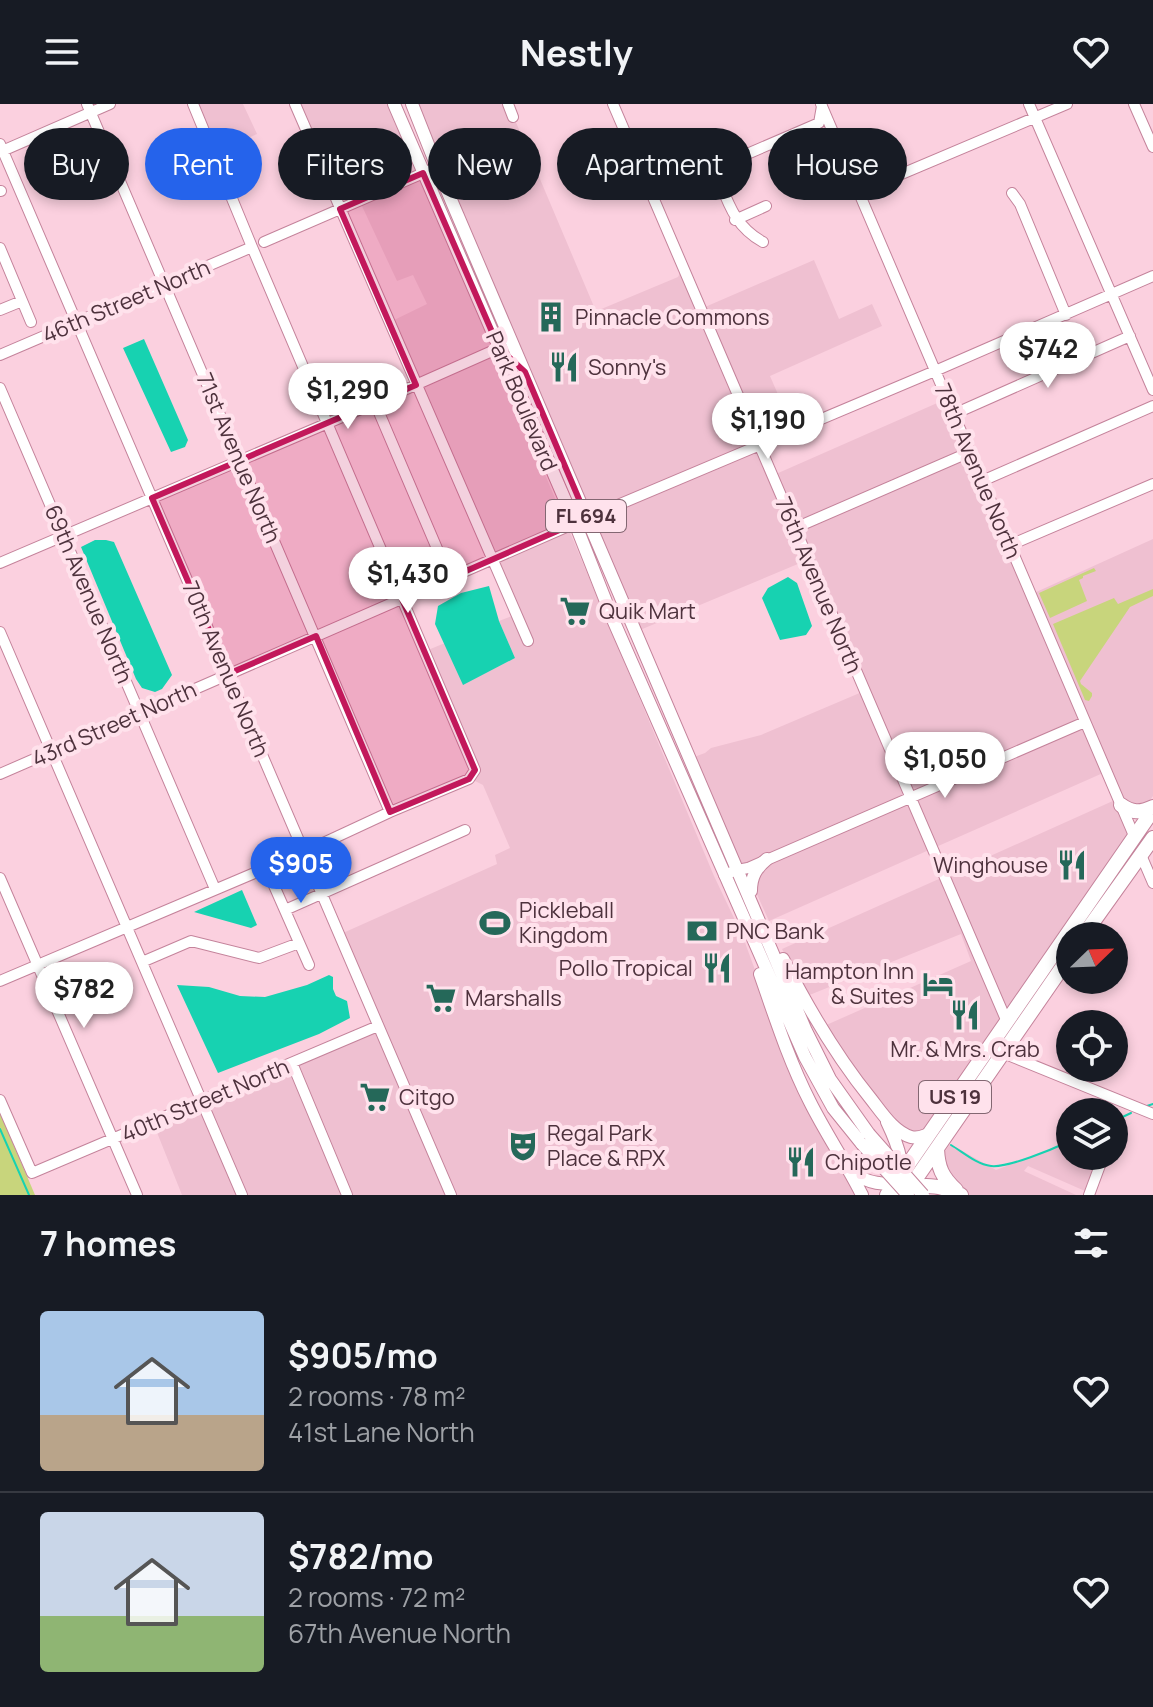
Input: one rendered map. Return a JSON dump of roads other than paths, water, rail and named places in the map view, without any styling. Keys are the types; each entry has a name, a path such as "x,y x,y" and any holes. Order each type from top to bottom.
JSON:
{"highway":[{"path":"1121,805 1129,811 1152,811 1141,855"},
{"name":"US 19","path":"904,1187 929,1134 1152,811"},
{"path":"1094,921 1096,910 1135,852 1135,838"},
{"path":"1094,921 1153,838"},
{"name":"US 19","path":"904,1187 937,1149 1056,976"},
{"path":"937,1149 940,1171 961,1195"},
{"path":"904,1187 931,1185 961,1195"}],"main road":[{"name":"Park Boulevard","path":"394,104 499,348 660,691 737,870"},
{"name":"Park Boulevard","path":"412,104 428,144"},
{"name":"Park Boulevard","path":"451,200 525,372 581,521 614,622 724,875"},
{"path":"479,302 497,323 506,328"},
{"path":"499,348 509,352 518,368 525,372"},
{"path":"614,622 633,643 653,688 657,693 660,691"},
{"path":"648,700 653,699 661,708 691,776 704,791"},
{"path":"751,891 755,871 767,859"},
{"path":"737,870 746,879 789,971 839,1058 884,1116 898,1129 910,1137 929,1134"},
{"name":"FL 694","path":"737,870 806,1031 830,1079 866,1139 904,1187"},
{"name":"FL 694","path":"724,875 805,1057 833,1108 866,1139"},
{"path":"736,902 794,1067 815,1113 862,1195"},
{"path":"850,1170 874,1183 904,1187 896,1139 884,1116"}],"street":[{"path":"1,149 89,108 110,104"},
{"path":"0,981 469,779 475,770 193,104"},
{"path":"295,104 528,641"},
{"path":"508,104 513,117"},
{"name":"76th Avenue North","path":"613,104 623,128"},
{"path":"752,152 819,123 823,104"},
{"name":"78th Avenue North","path":"823,104 833,128"},
{"path":"1029,104 1152,383"},
{"path":"907,172 1067,104"},
{"path":"1134,104 1153,147"},
{"name":"71st Avenue North","path":"89,108 390,812"},
{"name":"70th Avenue North","path":"1,149 451,1195"},
{"path":"264,242 428,171"},
{"path":"1012,193 1020,204 1066,315"},
{"name":"76th Avenue North","path":"654,200 1007,1022"},
{"path":"727,200 735,220 763,242"},
{"name":"78th Avenue North","path":"862,200 1135,838"},
{"path":"735,220 766,206"},
{"name":"46th Street North","path":"0,355 252,247"},
{"path":"0,248 31,322"},
{"name":"43rd Street North","path":"0,774 1153,276"},
{"path":"0,310 22,301"},
{"path":"954,414 1130,336"},
{"path":"0,563 499,348"},
{"name":"69th Avenue North","path":"0,388 215,889"},
{"path":"375,403 450,579"},
{"path":"982,481 1153,406"},
{"path":"795,528 970,452"},
{"path":"1010,545 1153,484"},
{"path":"0,632 242,1195"},
{"path":"724,875 748,868 1085,722"},
{"path":"285,910 465,830"},
{"path":"1141,855 1153,883"},
{"path":"0,878 137,1195"},
{"path":"272,881 309,965"},
{"path":"142,962 191,941 259,958 299,943"},
{"name":"40th Street North","path":"0,1100 32,1173 378,1026"},
{"path":"1003,1053 1153,1114"},
{"path":"292,1063 347,1195"},
{"path":"1089,1195 1098,1170"}],"waterway":[{"path":"930,1100 934,1114"},
{"path":"1147,1106 1153,1104"},
{"path":"0,1129 29,1195"},
{"path":"951,1145 980,1163 991,1166 1008,1164 1056,1147"}],"place":[{"name":"Pinnacle Commons","path":"551,317"},
{"name":"Sonny's","path":"564,367"},
{"name":"Quik Mart","path":"575,611"},
{"name":"Winghouse","path":"1072,865"},
{"name":"Pickleball Kingdom","path":"495,923"},
{"name":"PNC Bank","path":"702,931"},
{"name":"Pollo Tropical","path":"717,968"},
{"name":"Hampton Inn & Suites","path":"938,984"},
{"name":"Marshalls","path":"441,998"},
{"name":"Mr. & Mrs. Crab","path":"965,1015"},
{"name":"Citgo","path":"375,1097"},
{"name":"Regal Park Place & RPX","path":"523,1146"},
{"name":"Chipotle","path":"801,1162"}]}
